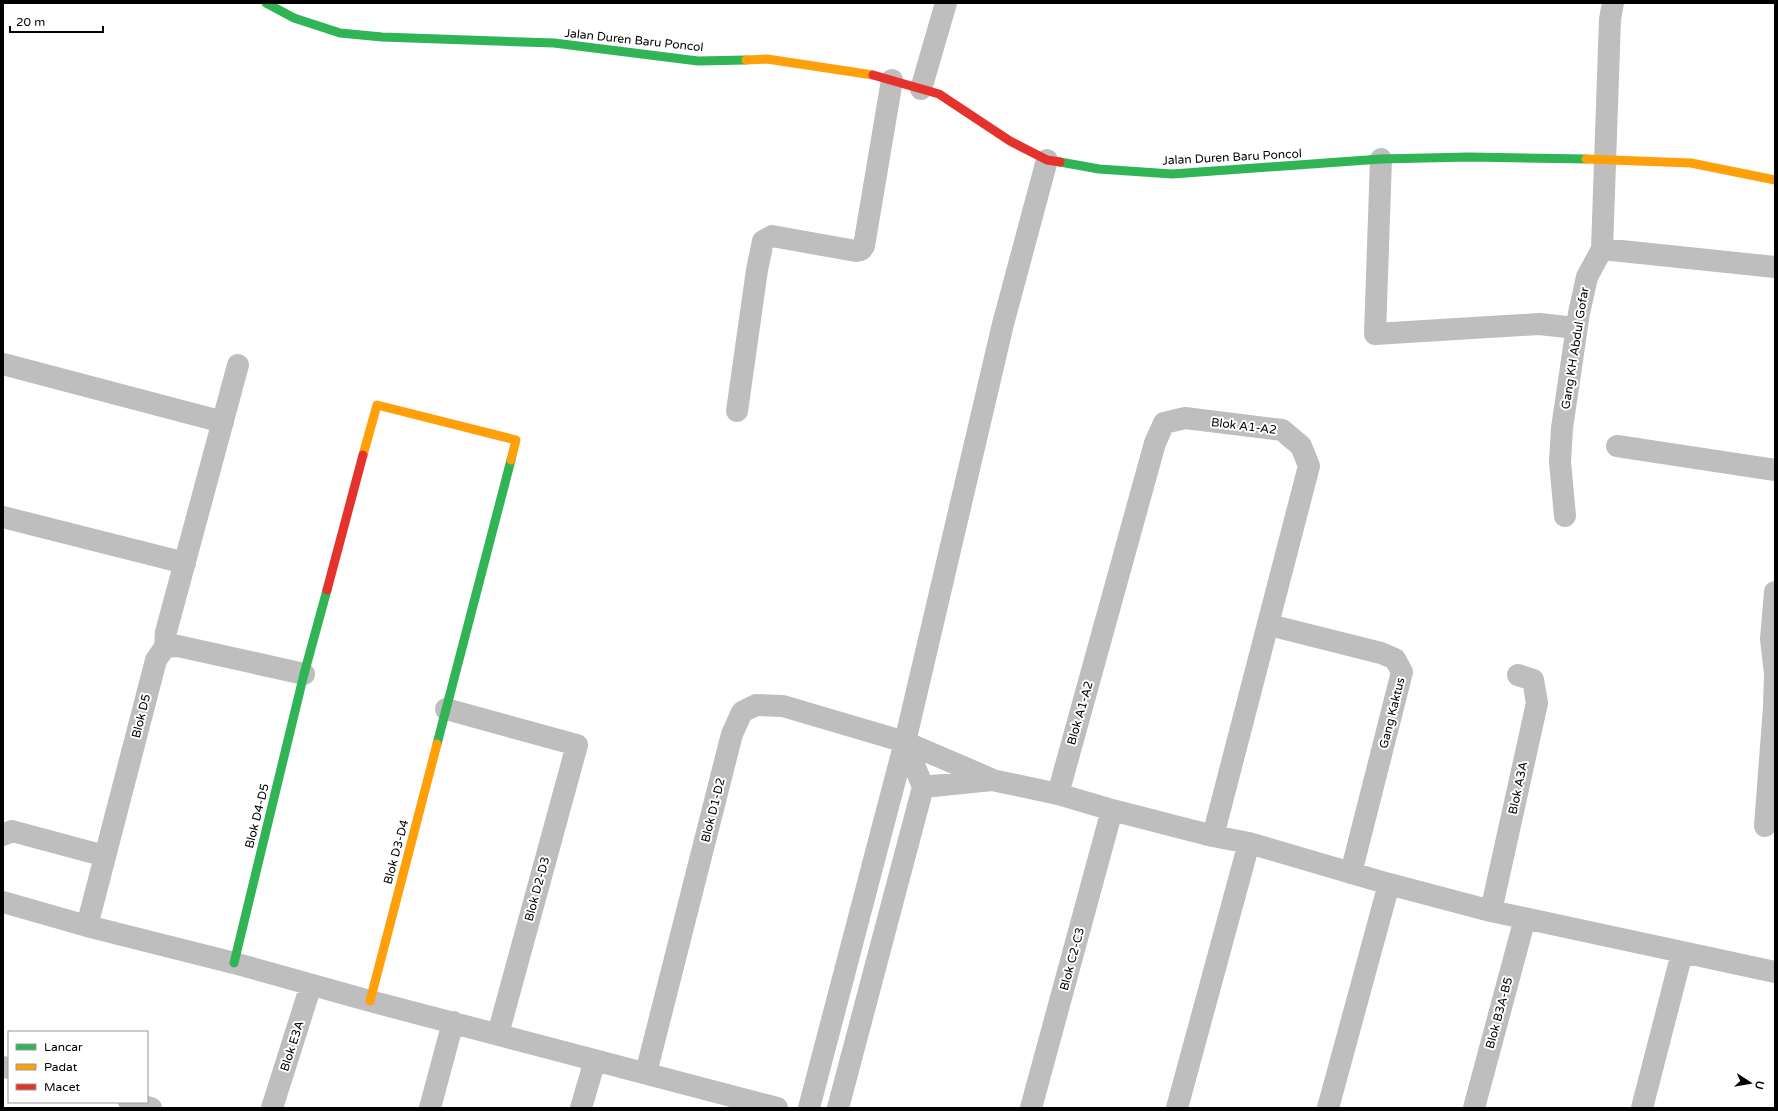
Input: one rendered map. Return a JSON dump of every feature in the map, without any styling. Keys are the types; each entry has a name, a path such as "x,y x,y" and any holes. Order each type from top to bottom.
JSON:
{"street":[{"name":"Jalan Duren Baru Poncol","path":"266,3 294,18 340,33 382,37 554,43 698,61 767,59 874,74 939,94 1010,141 1046,160 1098,169 1172,174 1381,159 1606,159 1691,163 1775,180"},
{"path":"921,89 946,3"},
{"name":"Gang KH Abdul Gofar","path":"1565,516 1561,455 1562,428 1576,328 1587,277 1602,249 1610,18 1613,3"},
{"path":"737,411 757,270 763,241 772,236 856,251 860,250 864,246 892,80"},
{"path":"1381,159 1375,334 1539,324 1576,328"},
{"path":"809,1108 905,742 1001,331 1046,160"},
{"path":"1602,249 1775,267"},
{"path":"3,364 223,422"},
{"path":"238,365 166,632 165,647 178,646 304,674"},
{"name":"Blok D4-D5","path":"234,963 304,674 377,405 516,440 446,709"},
{"name":"Blok A1-A2","path":"1058,794 1155,443 1164,423 1185,418 1282,430 1301,446 1309,466 1269,625 1213,836"},
{"path":"1617,446 1775,470"},
{"path":"3,517 185,563"},
{"path":"1765,826 1774,707 1774,674 1770,639 1775,592"},
{"name":"Gang Kaktus","path":"1269,625 1381,653 1395,659 1402,672 1351,873"},
{"name":"Blok D5","path":"87,926 156,660 165,647"},
{"name":"Blok A3A","path":"1491,911 1537,703 1534,680 1518,675"},
{"name":"Blok D1-D2","path":"646,1073 732,734 742,712 756,705 783,706 905,742 992,780"},
{"name":"Blok D2-D3","path":"446,709 577,745 498,1034"},
{"name":"Blok D3-D4","path":"370,1001 446,709"},
{"path":"838,1108 923,787 905,742"},
{"path":"923,787 992,780 1058,794 1112,810 1213,836 1249,843 1389,884 1491,911 1775,972"},
{"name":"Blok C2-C3","path":"1031,1108 1112,810"},
{"path":"3,835 12,831 105,856"},
{"path":"1177,1108 1249,843"},
{"path":"1328,1108 1389,884"},
{"path":"3,902 87,926 234,963 370,1001 777,1108"},
{"name":"Blok B3A-B5","path":"1474,1108 1525,918"},
{"path":"1642,1108 1682,953"},
{"name":"Blok E3A","path":"272,1108 311,985"},
{"path":"430,1108 453,1022"},
{"path":"581,1108 595,1060"},
{"path":"133,1103 151,1108"}],"traffic: fast":[{"path":"266,3 294,18 340,33 382,37 554,43 698,61 746,60"},
{"path":"1060,162 1099,169 1172,174 1381,159 1469,157 1586,159"},
{"path":"437,744 511,460"},
{"path":"234,963 304,674 327,590"}],"traffic: slow":[{"path":"746,60 767,59 873,75"},
{"path":"1586,159 1691,163 1775,180"},
{"path":"363,455 377,405 516,440 511,460"},
{"path":"370,1001 437,744"}],"traffic: jam":[{"path":"873,75 939,94 1010,141 1047,160 1060,162"},
{"path":"327,590 363,455"}]}
